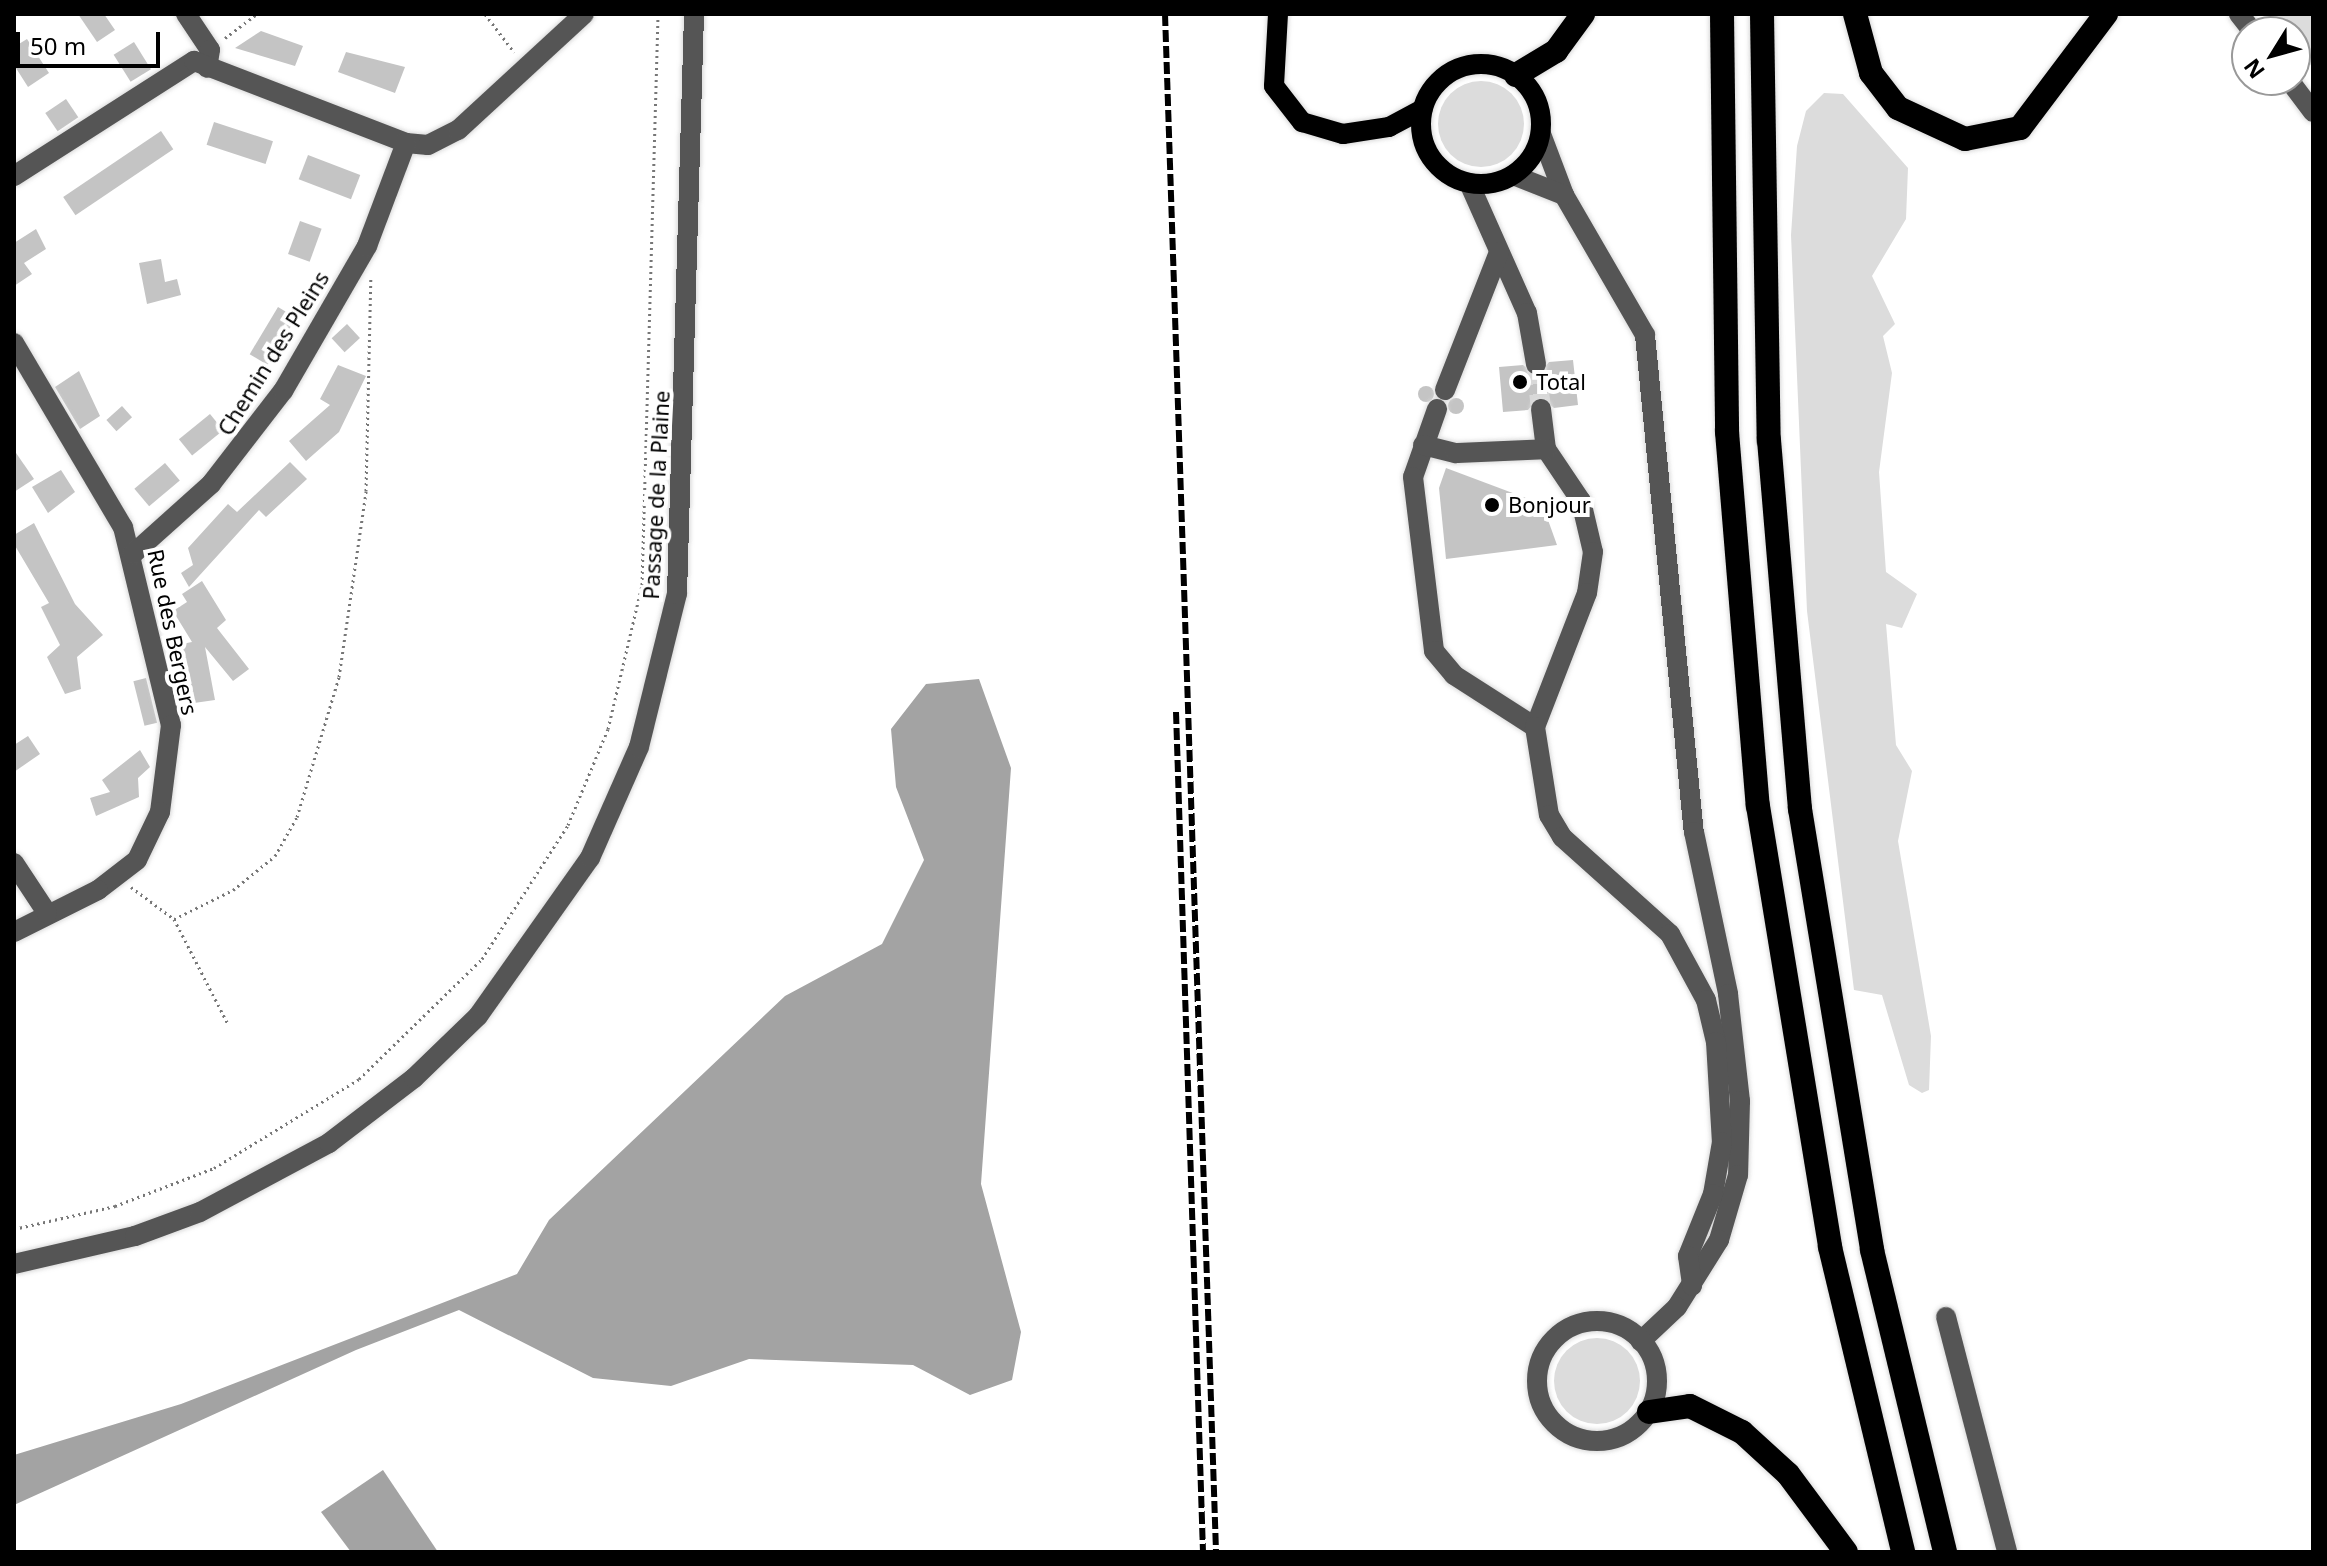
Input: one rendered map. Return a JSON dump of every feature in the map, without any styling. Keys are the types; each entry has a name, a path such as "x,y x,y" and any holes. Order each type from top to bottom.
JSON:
{"highway":[{"path":"1516,75 1556,51 1583,14"},
{"path":"1722,14 1727,432 1758,806 1812,1156 1903,1552"},
{"path":"1762,14 1769,440 1800,809 1872,1250 1945,1552"},
{"path":"1855,14 1871,73 1898,108 1965,139 2020,128 2106,14"},
{"path":"1649,1412 1690,1406 1732,1424 1788,1474 1846,1552"}],"main road":[{"path":"1278,14 1274,86 1302,122 1343,134 1389,127 1423,109 1437,84 1460,68 1489,64 1516,75 1539,105 1541,134 1513,175 1469,183 1431,156 1423,109"}],"street":[{"path":"186,14 209,59"},
{"path":"14,176 182,65 209,59 406,143 428,145 458,130 584,14"},
{"name":"Passage de la Plaine","path":"14,1264 200,1212 352,1127 478,1016 590,858 639,747 677,594 694,14"},
{"path":"1541,134 1564,195 1645,335 1694,832 1736,1050 1738,1175 1719,1240 1692,1286 1641,1341"},
{"name":"Chemin des Pleins","path":"133,554 241,451 367,246 406,143"},
{"path":"1513,175 1564,195"},
{"path":"1469,183 1527,313 1536,364"},
{"path":"1499,252 1413,477 1434,651 1454,675 1535,727"},
{"name":"Rue des Bergers","path":"14,343 91,465 133,554 171,725 160,812 137,860 119,877 14,932"},
{"path":"1541,409 1546,449 1581,501 1593,552 1587,593 1535,727 1549,815 1562,837 1670,934 1706,1000 1721,1080 1722,1142 1713,1194 1688,1256 1692,1286"},
{"path":"1423,445 1456,453 1546,449"},
{"path":"14,863 47,913"},
{"path":"1946,1317 2007,1552"},
{"path":"1606,1322 1641,1341 1656,1375 1649,1412 1618,1438 1591,1441 1555,1424 1537,1387 1547,1348 1579,1324 1606,1322"}],"path":[{"path":"209,59 257,14"},
{"path":"485,14 526,68"},
{"path":"14,1229 115,1206 214,1168 359,1079 482,959 568,825 608,729 642,585 658,14"},
{"path":"174,919 233,890 275,856 297,817 339,677 366,491 373,290 367,246"},
{"path":"119,877 174,919 228,1024"}],"shaded area":[{"path":"2270,14 2313,14 2313,68 2311,16"},
{"path":"1481,81 1505,88 1517,100 1524,124 1517,148 1505,160 1481,167 1457,160 1445,148 1438,124 1445,100 1457,88"},
{"path":"1824,93 1843,94 1908,168 1906,219 1872,276 1895,324 1883,336 1892,373 1879,472 1886,572 1917,594 1902,628 1886,624 1896,745 1912,771 1898,841 1931,1036 1929,1090 1922,1093 1909,1085 1882,995 1854,990 1807,611 1791,235 1797,146 1806,111"},
{"path":"979,679 1011,768 981,1184 1021,1332 1012,1380 970,1395 913,1365 749,1359 671,1386 593,1378 459,1310 356,1350 14,1505 14,1455 181,1404 517,1274 549,1220 785,996 882,944 924,860 896,787 891,729 926,684"},
{"path":"1597,1338 1614,1341 1628,1350 1637,1364 1640,1381 1637,1398 1628,1412 1614,1421 1597,1424 1580,1421 1566,1412 1557,1398 1554,1381 1557,1364 1566,1350 1580,1341"},
{"path":"383,1470 438,1552 351,1552 321,1512"}],"building":[{"path":"78,14 104,14 115,30 97,42"},
{"path":"261,31 303,46 295,66 235,48"},
{"path":"27,39 49,73 28,87 14,65 14,47"},
{"path":"134,42 151,69 131,82 114,55"},
{"path":"346,52 405,67 395,93 338,72"},
{"path":"66,99 78,117 58,131 45,113"},
{"path":"214,122 273,141 266,164 207,145"},
{"path":"161,131 173,149 75,215 63,197"},
{"path":"308,155 360,175 351,199 299,179"},
{"path":"300,221 322,229 310,262 288,254"},
{"path":"36,229 46,249 24,263 32,274 14,286 14,243"},
{"path":"161,259 165,282 177,279 181,295 147,304 139,263"},
{"path":"278,307 296,318 268,365 250,354"},
{"path":"347,324 360,338 345,352 332,338"},
{"path":"1573,360 1578,405 1554,408 1540,396 1528,410 1503,412 1499,367 1523,365 1537,377 1549,362"},
{"path":"338,365 366,376 339,432 306,461 289,441 330,405 320,399"},
{"path":"79,371 100,416 80,429 55,387"},
{"path":"1423,386 1429,386 1434,394 1432,400 1423,402 1418,397 1418,391"},
{"path":"1453,398 1459,398 1464,406 1462,412 1453,414 1448,409 1448,403"},
{"path":"122,406 132,417 116,431 106,420"},
{"path":"210,414 223,430 192,455 179,439"},
{"path":"14,450 34,479 14,492"},
{"path":"290,462 307,479 266,517 259,510 189,587 181,573 193,565 188,548 228,504 237,512"},
{"path":"165,463 180,481 149,506 134,489"},
{"path":"1446,468 1526,498 1548,520 1557,545 1446,559 1439,488"},
{"path":"61,470 75,492 48,513 32,487"},
{"path":"34,523 75,604 103,635 77,657 81,689 65,694 47,657 60,645 41,607 49,603 14,544 14,535"},
{"path":"202,581 226,620 217,628 249,669 233,681 205,647 215,700 180,705 167,647 192,642 173,611 187,602 182,594"},
{"path":"146,678 157,723 145,726 133,681"},
{"path":"28,736 40,754 14,772 14,745"},
{"path":"140,750 150,767 138,778 139,797 96,816 90,798 110,792 102,780"}],"tunnel":[{"path":"1536,364 1541,409"}],"railway":[{"path":"1165,14 1216,1552"},
{"path":"1176,712 1203,1552"}],"place":[{"name":"Total","path":"1520,382"},
{"name":"Bonjour","path":"1492,505"}]}
